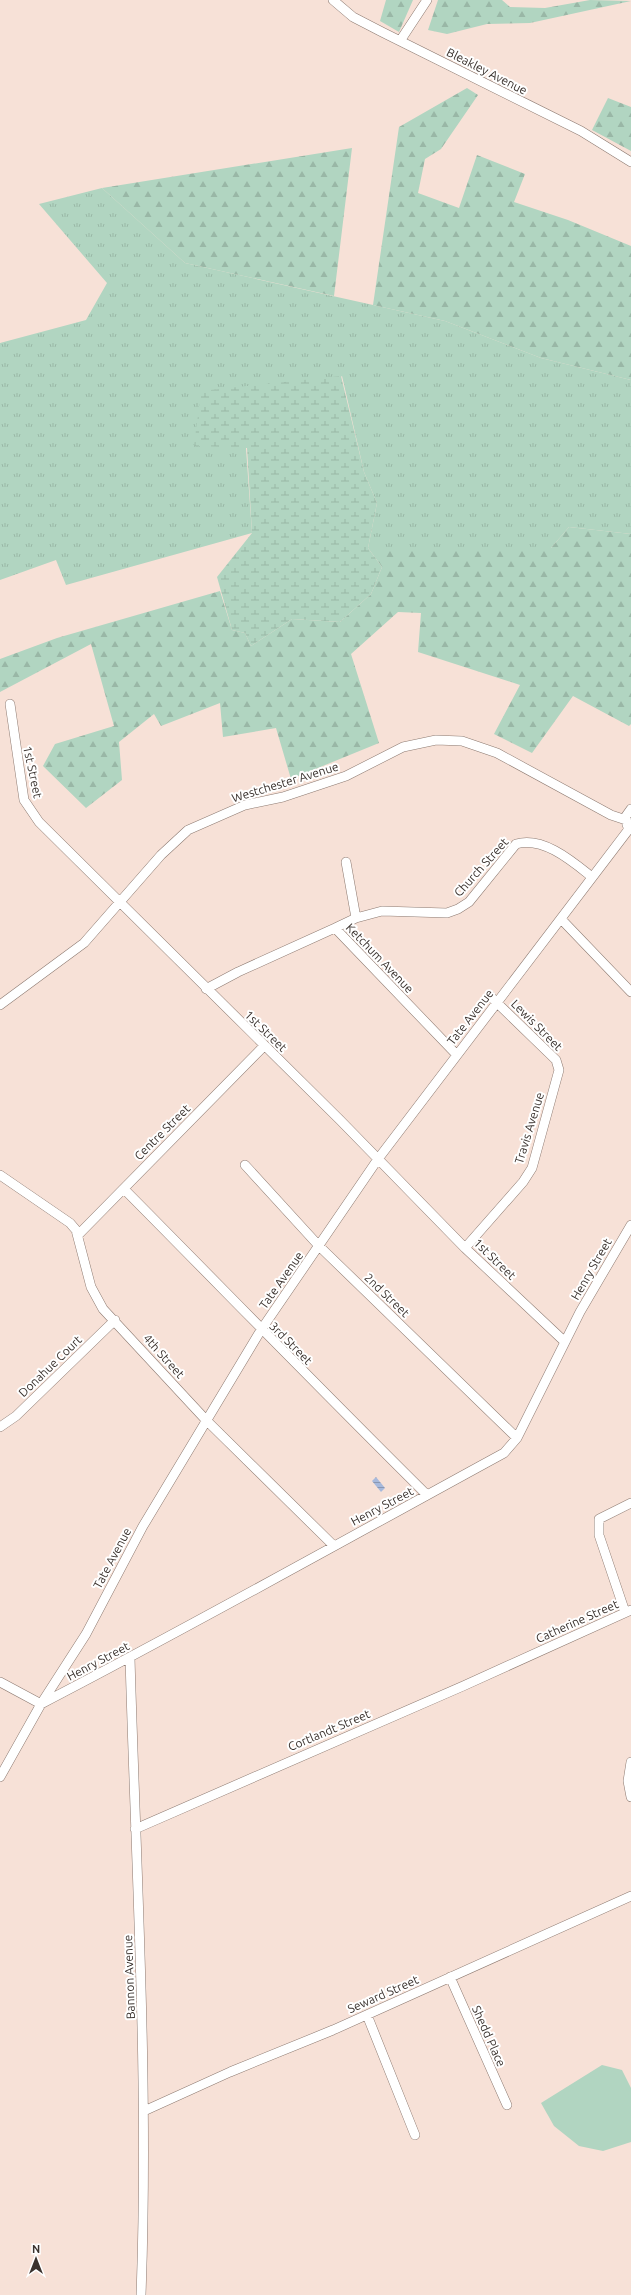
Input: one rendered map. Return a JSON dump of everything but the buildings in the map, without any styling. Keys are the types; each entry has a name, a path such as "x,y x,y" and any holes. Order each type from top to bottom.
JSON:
{"street":[{"name":"Bleakley Avenue","path":"333,0 353,17 581,131 631,162"},
{"path":"400,41 427,0"},
{"name":"1st Street","path":"10,704 21,783 29,809 39,822 378,1159 465,1248 565,1342"},
{"name":"Westchester Avenue","path":"0,1005 84,943 161,854 188,830 245,805 284,797 346,776 403,747 425,742 462,741 479,746 497,753 610,815 626,820"},
{"path":"630,830 626,820 631,809"},
{"name":"Tate Avenue","path":"0,1777 41,1704 86,1634 143,1526 261,1330 378,1159 456,1054 562,920 592,877 630,830"},
{"name":"Church Street","path":"336,928 356,918 382,911 447,913 458,909 469,902 516,844 524,842 550,849 570,860 592,877"},
{"path":"346,862 356,918"},
{"path":"562,920 631,992"},
{"name":"Ketchum Avenue","path":"206,989 238,972 336,928 456,1054"},
{"path":"490,996 497,1003"},
{"name":"Lewis Street","path":"497,1003 532,1036 558,1065"},
{"name":"Centre Street","path":"78,1235 264,1046"},
{"name":"Travis Avenue","path":"465,1248 523,1182 532,1168 559,1070 558,1065"},
{"name":"2nd Street","path":"245,1165 319,1246 517,1438"},
{"name":"4th Street","path":"0,1175 70,1223 78,1235 91,1287 103,1309 115,1320 206,1420 333,1545"},
{"name":"3rd Street","path":"124,1189 231,1297 261,1330 427,1495"},
{"name":"Henry Street","path":"41,1704 130,1658 281,1576 333,1545 504,1453 517,1438 565,1342 631,1225"},
{"name":"Donahue Court","path":"0,1427 16,1416 115,1320"},
{"path":"628,1611 600,1536 599,1526 601,1518 631,1503"},
{"name":"Catherine Street","path":"533,1654 628,1611"},
{"name":"Cortlandt Street","path":"135,1829 533,1654"},
{"name":"Bannon Avenue","path":"130,1658 144,2111 145,2193 141,2295"},
{"path":"0,1682 41,1704"},
{"path":"631,1762 628,1781 631,1797"},
{"name":"Seward Street","path":"144,2111 367,2015 631,1896"},
{"name":"Shedd Place","path":"450,1977 507,2105"},
{"path":"367,2015 414,2135"}],"green space":[{"path":"386,0 413,0 399,32 380,21"},
{"path":"438,0 502,0 510,7 545,8 590,0 631,1 530,23 487,24 447,34 428,30"},
{"path":"467,88 478,95 441,149 425,159 418,193 459,208 477,155 525,174 514,202 568,220 631,246 631,380 541,358 445,321 373,305 399,127"},
{"path":"608,98 631,107 631,151 592,130"},
{"path":"352,148 334,296 185,263 102,188"},
{"path":"102,188 185,263 445,321 541,358 631,380 631,534 569,527 551,548 368,548 377,503 364,472 342,376 246,448 252,533 66,585 56,560 0,580 0,343 86,320 107,283 39,204"},
{"path":"341,376 364,472 377,503 368,548 382,567 371,594 340,622 292,619 251,646 245,633 232,630 217,577 252,533 247,448 194,446 201,391"},
{"path":"569,527 631,534 631,724 629,726 573,696 532,753 494,734 520,685 418,652 421,613 398,612 351,654 379,743 291,779 276,728 223,737 220,703 161,726 154,714 119,742 122,780 86,808 43,766 55,744 114,726 91,644 0,692 0,659 57,638 220,591 232,630 245,633 251,646 292,619 340,622 371,594 382,567 368,548 551,548"},
{"path":"602,2065 622,2070 631,2088 631,2142 603,2151 579,2146 554,2126 541,2103"}],"water":[{"path":"376,1477 385,1488 381,1492 372,1481"}]}
